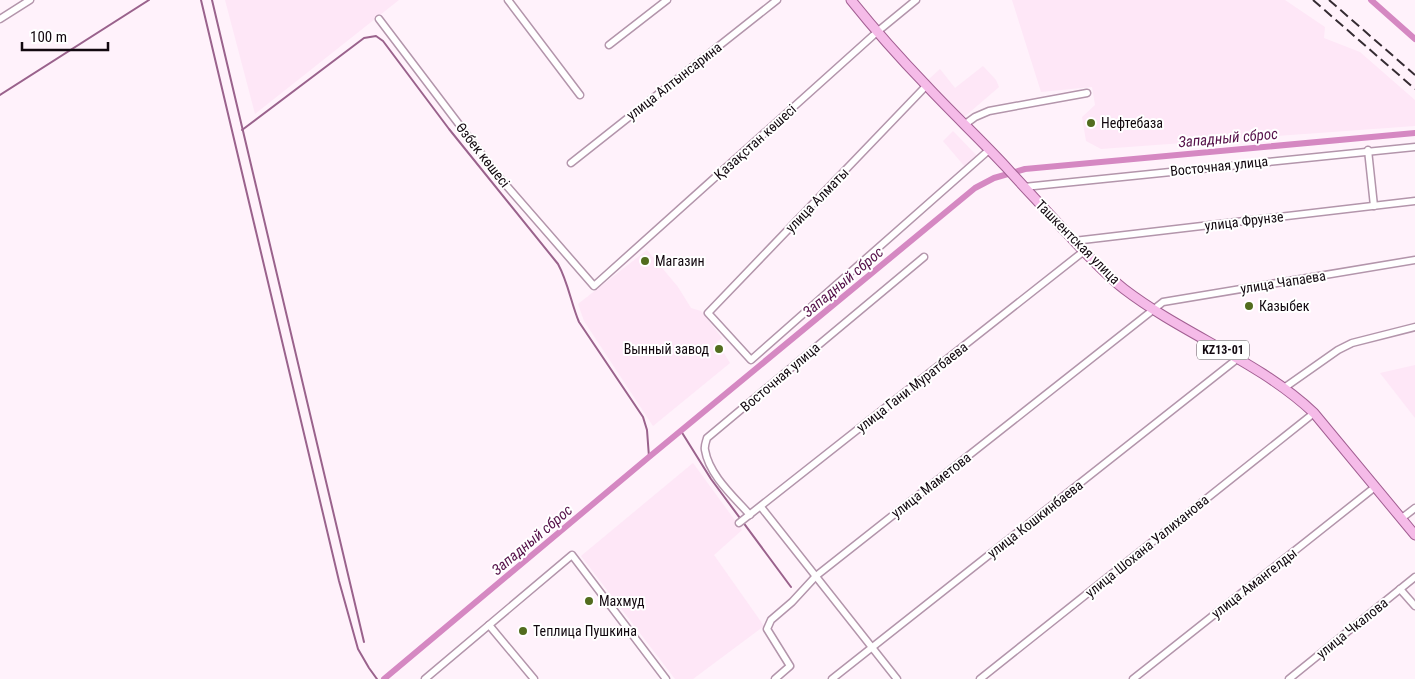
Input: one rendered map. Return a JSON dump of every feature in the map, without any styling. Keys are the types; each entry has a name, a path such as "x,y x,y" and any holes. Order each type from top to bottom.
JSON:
{"main road":[{"name":"Ташкентская улица","path":"851,0 926,86 990,150 1112,279 1154,310 1237,358 1300,400 1314,413 1415,535"}],"street":[{"path":"0,19 30,0"},
{"path":"508,0 580,95"},
{"path":"609,45 667,0"},
{"name":"улица Алтынсарина","path":"571,163 777,0"},
{"name":"Қазақстан көшесі","path":"594,286 877,32 916,0"},
{"name":"Өзбек көшесі","path":"379,19 499,177 594,286"},
{"name":"улица Алматы","path":"926,86 708,313 751,360 990,150"},
{"path":"964,125 975,117 989,111 1087,93"},
{"name":"Восточная улица","path":"1021,184 1415,147"},
{"path":"1368,150 1374,206"},
{"name":"улица Фрунзе","path":"1074,241 1415,201"},
{"name":"улица Гани Муратбаева","path":"740,524 1084,251"},
{"name":"Восточная улица","path":"750,515 718,479 704,448 707,438 924,257"},
{"name":"улица Чапаева","path":"1154,310 1163,302 1415,260"},
{"name":"улица Маметова","path":"775,679 790,666 767,629 771,620 792,602 816,576 1154,310"},
{"path":"1284,388 1338,350 1352,343 1415,327"},
{"name":"улица Кошкинбаева","path":"832,679 1237,358"},
{"name":"улица Шохана Уалиханова","path":"980,679 1314,413"},
{"name":"улица Амангелды","path":"1133,679 1375,487"},
{"path":"761,507 897,679"},
{"path":"1402,518 1415,508"},
{"path":"425,679 572,555 666,679"},
{"name":"улица Чкалова","path":"1289,679 1415,577"},
{"path":"1400,589 1415,606"},
{"path":"489,625 534,679"}],"shaded area":[{"path":"225,0 399,0 255,114"},
{"name":"Нефтебаза","path":"1012,0 1285,0 1325,27 1324,38 1360,52 1415,100 1415,126 1101,149 1086,141 1082,117 1095,105 1092,87 1041,92"},
{"path":"983,66 996,80 999,87 963,118 928,80 940,69 955,88"},
{"path":"953,131 978,157 966,168 943,141"},
{"path":"647,250 678,287 691,308 701,311 722,338 717,342 730,363 653,426 584,321 578,304"},
{"path":"1415,365 1415,418 1380,373"},
{"path":"693,463 742,530 714,555 764,626 693,679 675,679 581,556"}],"waterway":[{"path":"0,95 149,0"},
{"path":"201,0 339,581 358,649 377,679"},
{"path":"212,0 364,642"},
{"path":"1371,0 1415,39"},
{"path":"242,130 364,38 376,36 383,41 449,129 558,264 579,322 643,417 647,430 649,457"},
{"name":"Западный сброс","path":"384,679 975,188 994,178 1025,169 1415,133"},
{"path":"681,431 711,479 791,587"}],"railway":[{"path":"1313,0 1415,89"},
{"path":"1329,0 1415,75"}],"place":[{"name":"Нефтебаза","path":"1091,123"},
{"name":"Магазин","path":"645,261"},
{"name":"Казыбек","path":"1249,306"},
{"name":"Вынный завод","path":"719,349"},
{"name":"Махмуд","path":"589,601"},
{"name":"Теплица Пушкина","path":"523,631"}]}
